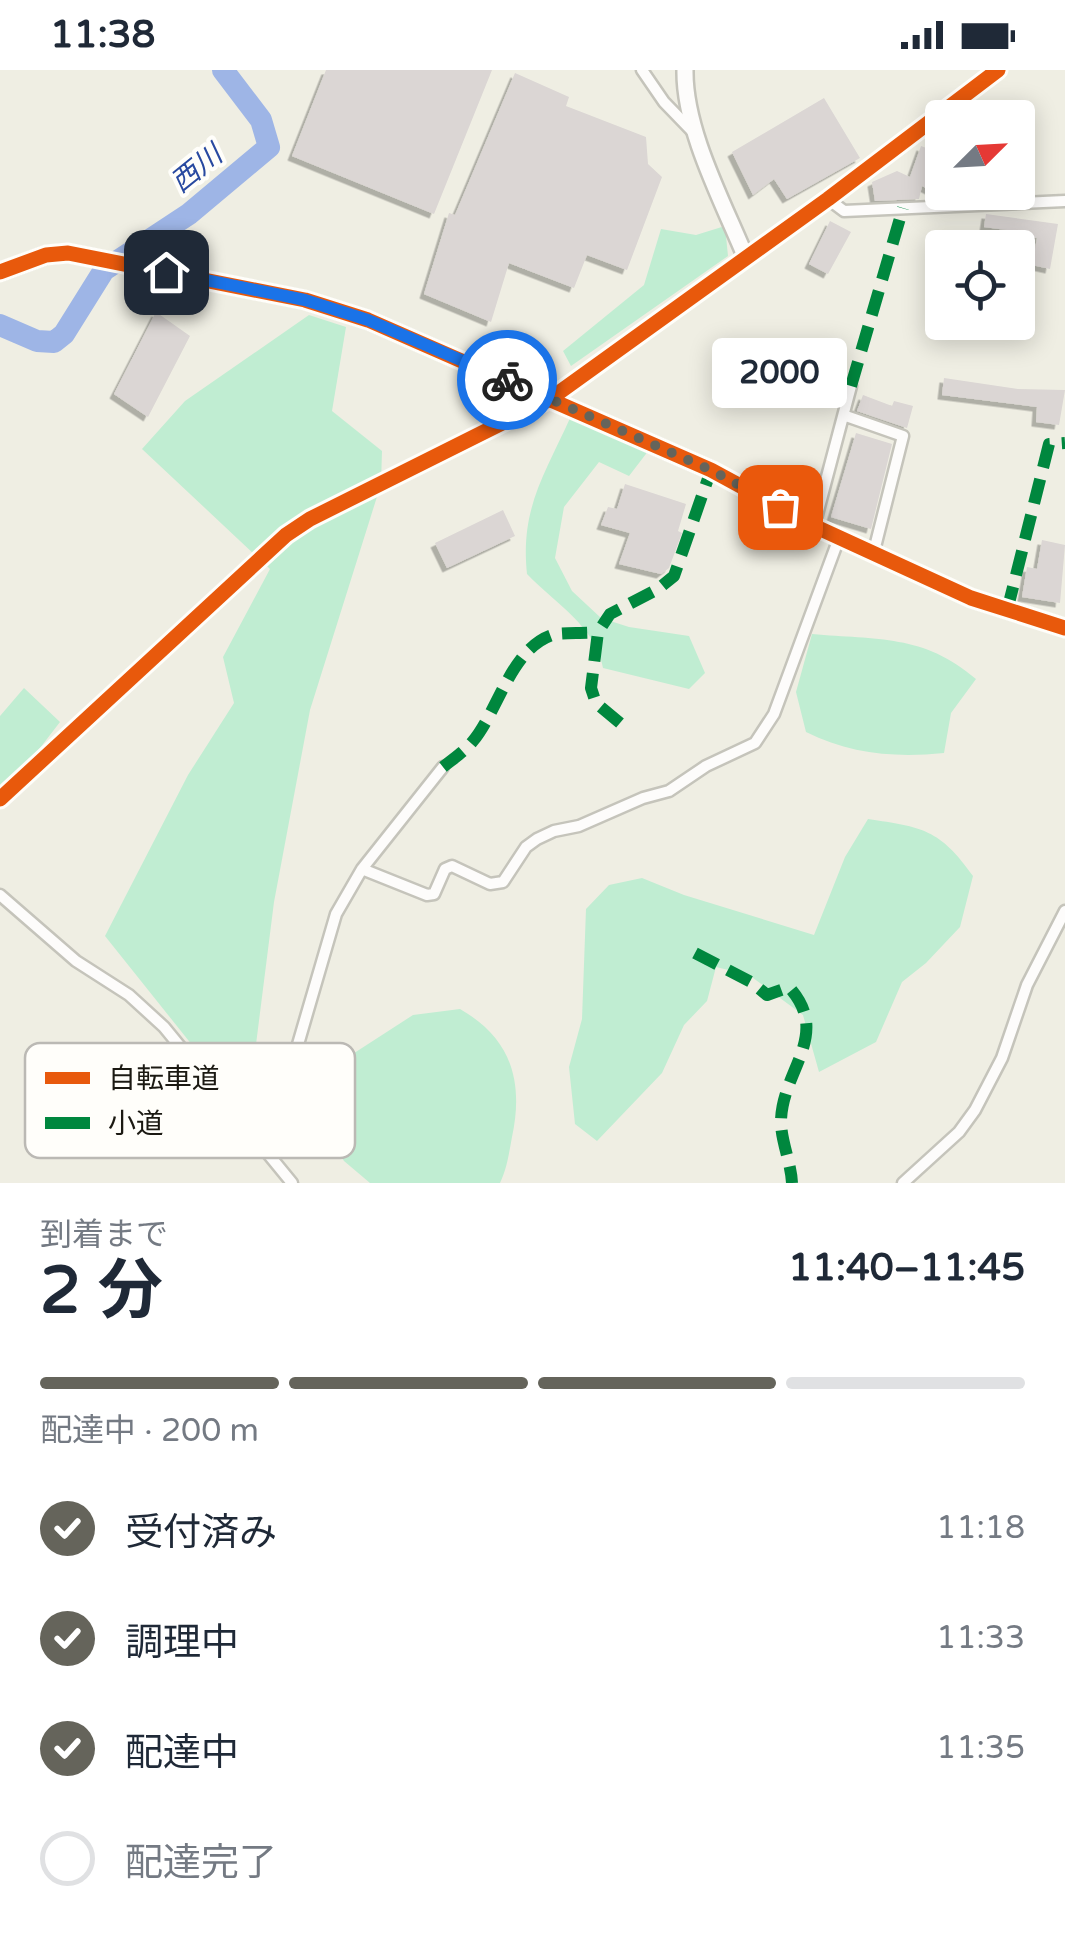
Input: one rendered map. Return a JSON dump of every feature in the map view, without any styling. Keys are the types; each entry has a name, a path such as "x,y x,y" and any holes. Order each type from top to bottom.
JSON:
{"street":[{"path":"642,70 664,102 698,138"},
{"path":"685,70 687,100 698,138 746,258"},
{"path":"0,798 286,535 310,519 550,399 828,199 998,70"},
{"path":"828,199 844,211 1065,201"},
{"path":"0,272 46,256 68,253 305,300 368,320 711,470 814,526 971,598 1065,628"},
{"path":"814,526 851,386"},
{"path":"846,416 902,436 874,551"},
{"path":"362,869 426,896 434,894 445,868 452,866 490,884 503,882 526,847 537,839 669,791 706,766 755,743 774,714 839,538"},
{"path":"298,1043 336,914 362,869 442,767"},
{"path":"0,895 76,960 129,995 177,1043"},
{"path":"903,1183 958,1132 975,1110 1002,1058 1028,985 1065,910"},
{"path":"273,1158 292,1183"}],"green space":[{"path":"725,226 728,256 571,366 563,351 644,285 661,229 696,235"},
{"path":"309,315 346,327 332,411 382,451 381,484 310,710 274,902 256,1043 190,1043 105,936 188,775 234,703 223,657 270,569 142,449 185,401"},
{"path":"571,416 649,450 629,476 599,462 564,507 555,558 572,591 601,618 629,627 689,636 705,673 689,689 603,668 599,653 583,628 527,574 531,510"},
{"path":"812,634 879,639 918,647 957,664 976,679 951,713 944,753 873,753 806,732 796,692"},
{"path":"24,688 60,722 0,800 0,716"},
{"path":"868,819 916,828 940,839 973,876 960,927 902,982 876,1042 819,1072 803,1015 749,975 716,967 707,1001 684,1025 662,1073 597,1141 575,1124 569,1067 582,1019 586,909 609,885 642,878 814,935 845,857"},
{"path":"460,1009 491,1033 502,1047 510,1063 516,1097 508,1161 500,1183 370,1183 342,1158 355,1158 355,1052 413,1015"}],"building":[{"path":"326,70 492,70 434,214 292,156"},
{"path":"515,73 569,97 566,106 646,137 648,164 662,177 627,270 587,255 574,288 509,263 491,322 424,294 449,213 455,215"},
{"path":"824,98 860,158 787,199 774,179 753,195 732,152"},
{"path":"921,146 925,148 925,188 922,186 919,199 875,201 872,182 897,171 910,177"},
{"path":"986,214 1058,224 1050,269 1035,266 1035,230 984,227"},
{"path":"830,221 851,232 828,274 809,264"},
{"path":"156,312 190,336 148,417 114,394"},
{"path":"944,378 1018,389 1065,390 1059,425 1036,422 1037,407 942,395"},
{"path":"863,395 892,406 894,401 913,406 907,428 857,411"},
{"path":"856,433 892,444 871,529 831,517"},
{"path":"625,484 686,504 678,531 682,533 669,568 661,574 619,564 630,533 601,525 608,507 617,509"},
{"path":"503,510 515,536 447,568 435,543"},
{"path":"1042,540 1065,545 1060,603 1022,597 1027,567 1037,569"}],"waterway":[{"name":"西川","path":"0,325 37,341 54,342 64,334 104,270 189,214 269,147 261,120 223,70"}],"marked path":[{"path":"851,386 903,208"},
{"path":"1007,611 1049,444 1065,443"},
{"path":"620,723 596,703 591,688 598,632 610,614 658,589 674,576 711,470"},
{"path":"443,767 473,741 516,667 538,642 556,634 598,632"},
{"path":"695,953 751,982 767,995 789,987 801,1004 806,1037 783,1103 781,1121 792,1183"}],"cycle path":[{"path":"0,799 286,535 310,519 550,399 828,199 998,70"},
{"path":"0,272 46,255 68,253 305,300 368,320 711,470 814,526 971,598 1065,628"}],"way so far":[{"path":"507,380 711,470 780,507"}],"place":[{"name":"2000","path":"780,507"}],"route":[{"path":"166,272 305,300 427,343 507,380"}]}
